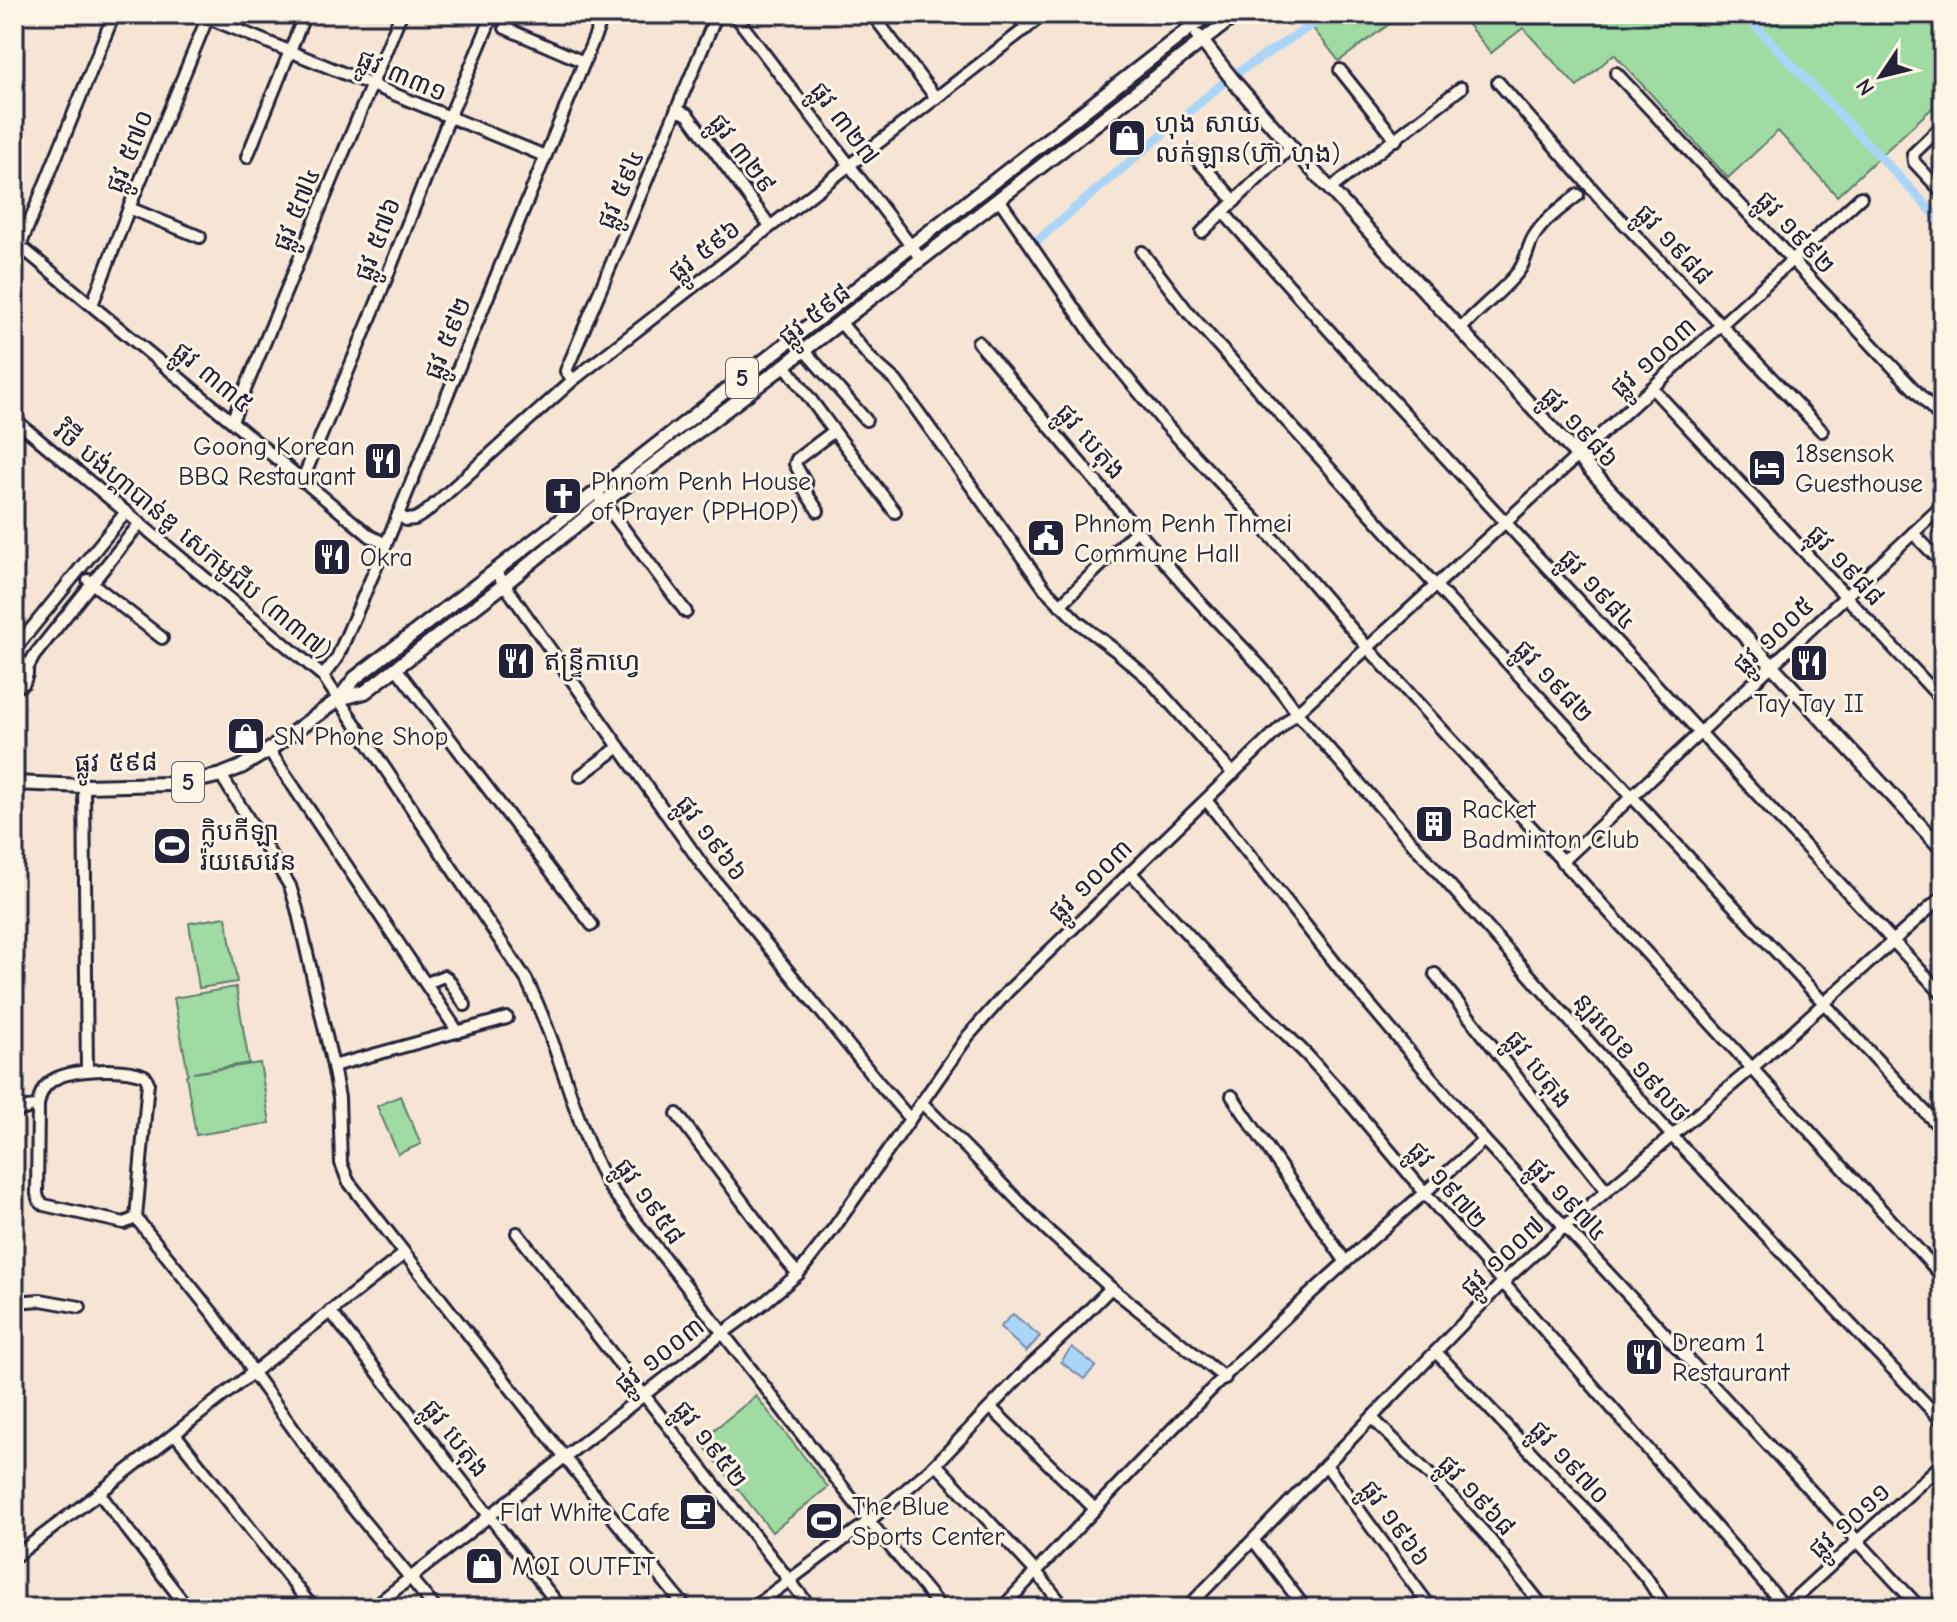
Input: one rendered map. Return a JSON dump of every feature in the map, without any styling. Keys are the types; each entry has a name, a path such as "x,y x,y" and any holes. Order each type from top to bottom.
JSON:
{"main road":[{"name":"ផ្លូវ ៥៩៨","path":"339,699 365,692 505,584 599,498 1208,14"},
{"name":"ផ្លូវ ៥៩៨","path":"14,783 84,786 192,782 241,767 269,750 339,699 355,678 495,571 785,365 1237,14"},
{"name":"ផ្លូវ ១៩៨៦","path":"1191,27 1291,147 1943,850"}],"street":[{"path":"17,244 114,14"},
{"path":"247,157 305,14"},
{"name":"ផ្លូវ ៥៧៤","path":"232,421 401,14"},
{"name":"ផ្លូវ ៥៧៦","path":"302,481 493,14"},
{"name":"ផ្លូវ ៥៩២","path":"323,676 337,658 386,544 604,14"},
{"name":"ផ្លូវ ៥៩៤","path":"573,380 566,371 717,14"},
{"name":"ផ្លូវ ៣២៧","path":"734,14 921,259"},
{"path":"872,14 936,98"},
{"path":"1016,14 1027,28"},
{"name":"ផ្លូវ ៥៩៦","path":"398,514 406,520 425,513 573,380 1044,14"},
{"name":"ផ្លូវ ៣៣១","path":"205,15 545,156"},
{"name":"ផ្លូវ ៥៧០","path":"92,305 205,15"},
{"path":"505,28 584,62"},
{"path":"1340,70 1396,140"},
{"name":"ផ្លូវ ១៩៩២","path":"1616,73 1943,420"},
{"name":"ផ្លូវ ១៩៨៨","path":"1498,82 1601,199 1822,431"},
{"path":"1330,189 1461,88"},
{"name":"ផ្លូវ ៣២៩","path":"678,110 688,115 770,226"},
{"path":"1943,125 1912,158 1943,193"},
{"path":"1202,232 1291,147"},
{"path":"1192,154 1235,201"},
{"path":"1460,330 1516,275 1533,237 1543,224 1578,195"},
{"name":"ផ្លូវ ១០០៣","path":"372,1608 798,1274 834,1228 968,1036 1008,991 1297,713 1861,197"},
{"path":"999,199 1093,336 1165,424 1282,548 1562,862 1943,1277"},
{"path":"129,208 200,237"},
{"name":"ផ្លូវ ១៩៨៤","path":"1223,212 1370,376 1943,995"},
{"name":"ផ្លូវ ៣៣៥","path":"17,244 302,481 370,536 386,544"},
{"name":"ផ្លូវ ១៩៨២","path":"1142,252 1188,312 1435,585 1943,1131"},
{"path":"840,322 871,359 896,381 1032,571 1060,605 1149,679 1233,774"},
{"name":"ផ្លូវ បេតុង","path":"978,342 1201,604 1257,660 1297,713"},
{"path":"804,350 866,420"},
{"path":"785,365 895,512"},
{"name":"ផ្លុវ ១៩៨៨","path":"1652,388 1943,701"},
{"name":"វិថី បង់ហ្គាបាន់ឌូ សេកមូជីប (៣៣៧)","path":"14,419 323,676 339,699"},
{"path":"818,511 803,488 805,480 795,464 797,459 834,431"},
{"path":"599,498 686,612"},
{"name":"ផ្លូវ ១០០៥","path":"1562,862 1943,505"},
{"path":"38,650 16,645 126,512"},
{"path":"14,688 24,683 27,669 38,650 140,523"},
{"path":"1060,605 1138,529"},
{"path":"1913,533 1943,564"},
{"path":"78,571 162,638"},
{"name":"ផ្លូវ ១៩៦៦","path":"495,571 703,866 910,1119"},
{"path":"14,658 27,669"},
{"path":"396,668 592,925"},
{"name":"ផ្លូវ ១៩៥៨","path":"339,699 526,979 560,1063 590,1152 605,1181 869,1521 941,1608"},
{"name":"ន្ឡរលេខ ១៩លថ","path":"1297,713 1672,1136 1943,1422"},
{"path":"580,776 619,747"},
{"path":"269,750 458,1032"},
{"path":"221,775 290,886 333,1066 339,1098 341,1163 348,1181 686,1608"},
{"path":"84,786 87,1071"},
{"name":"ផ្លូវ ១៩៧៤","path":"1206,800 1348,979 1484,1140 1920,1608"},
{"name":"ផ្លូវ ១៩៧២","path":"1130,872 1220,969 1307,1055 1785,1608"},
{"name":"ផ្លូវ ១០០៧","path":"1187,1608 1503,1282 1751,1069 1943,896"},
{"name":"ផ្លូវ បេតុង","path":"1435,974 1607,1191"},
{"path":"427,983 444,976 465,1005"},
{"path":"333,1066 507,1018"},
{"path":"136,1218 124,1223 44,1205 39,1201 38,1105 42,1091 50,1082 65,1075 87,1071 137,1072 145,1076 148,1082 136,1218 222,1326 333,1484 435,1608"},
{"path":"1232,1096 1345,1261"},
{"path":"922,1103 1046,1229 1111,1288 1225,1378"},
{"path":"14,1112 38,1105"},
{"path":"677,1114 798,1274"},
{"path":"1002,1608 1095,1509 1345,1261 1484,1140"},
{"name":"ផ្លូវ ១៩៥២","path":"517,1233 811,1608"},
{"path":"14,1557 404,1254"},
{"path":"752,1608 869,1521 936,1464 1111,1288"},
{"path":"14,1302 41,1300 80,1307"},
{"name":"ផ្លូវ បេតុង","path":"330,1311 561,1608"},
{"name":"ផ្លូវ ១៩៧០","path":"1436,1352 1616,1542 1648,1580 1666,1608"},
{"path":"991,1408 1095,1509"},
{"name":"ផ្លូវ ១៩៦៨","path":"1372,1418 1488,1537 1544,1608"},
{"path":"175,1434 313,1608"},
{"name":"ផ្លូវ ១០១១","path":"1785,1608 1943,1463"},
{"path":"936,1464 1036,1572 1065,1608"},
{"name":"ផ្លូវ ១៩៦៦","path":"1326,1465 1431,1608"},
{"path":"99,1493 188,1608"},
{"path":"1254,1541 1305,1608"}],"green space":[{"path":"1319,14 1403,14 1339,61 1308,22"},
{"path":"1459,14 1943,14 1943,98 1837,196 1778,131 1728,178 1614,54 1577,87 1523,28 1491,53"},
{"path":"226,917 237,982 199,988 189,923"},
{"path":"236,987 249,1063 193,1073 260,1063 270,1123 196,1135 174,998"},
{"path":"400,1096 421,1144 398,1154 377,1106"},
{"path":"756,1396 828,1487 772,1532 700,1441"}],"water":[{"path":"1013,1314 1040,1336 1026,1352 1000,1327"},
{"path":"1072,1347 1096,1366 1084,1379 1061,1362"}],"waterway":[{"path":"1039,239 1230,77 1329,14"},
{"path":"1744,14 1943,223"}],"place":[{"name":"ហុង សាយ លក់ឡាន(ហ៊ា ហុង)","path":"1127,138"},
{"name":"Goong Korean BBQ Restaurant","path":"383,461"},
{"name":"18sensok Guesthouse","path":"1767,468"},
{"name":"Phnom Penh House of Prayer (PPHOP)","path":"563,496"},
{"name":"Phnom Penh Thmei Commune Hall","path":"1046,538"},
{"name":"Okra","path":"332,557"},
{"name":"ឥន្ទ្រីកាហ្វេ","path":"516,661"},
{"name":"Tay Tay II","path":"1809,663"},
{"name":"SN Phone Shop","path":"246,736"},
{"name":"Racket Badminton Club","path":"1434,824"},
{"name":"ក្លិបកីឡា រ៉យសេវេន","path":"172,846"},
{"name":"Dream 1 Restaurant","path":"1644,1357"},
{"name":"Flat White Cafe","path":"698,1512"},
{"name":"The Blue Sports Center","path":"824,1521"},
{"name":"MOI OUTFIT","path":"484,1566"}]}
